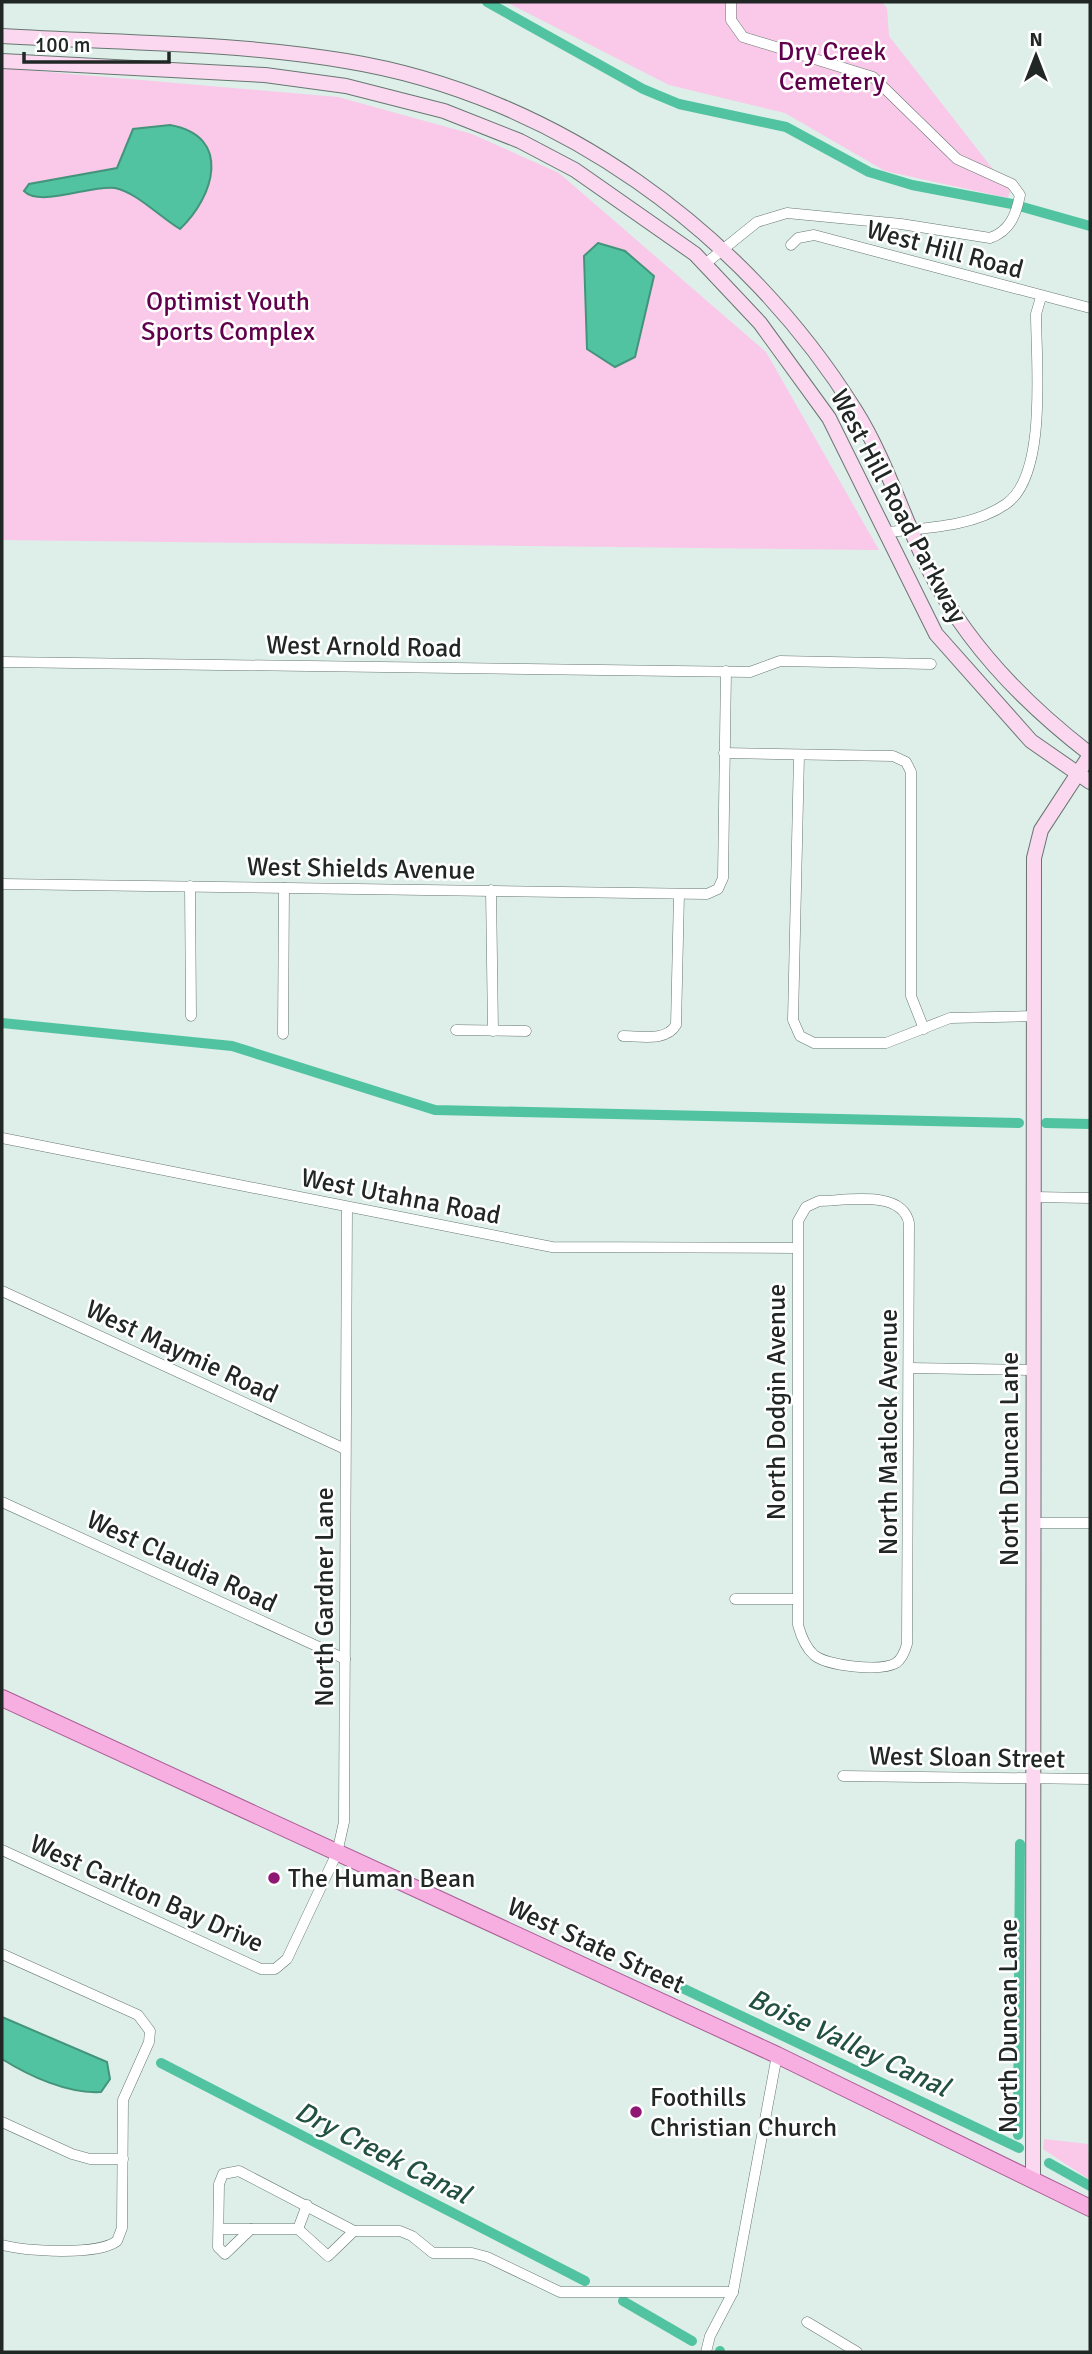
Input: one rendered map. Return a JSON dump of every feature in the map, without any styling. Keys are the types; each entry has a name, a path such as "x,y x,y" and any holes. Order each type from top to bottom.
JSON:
{"main road":[{"name":"West State Street","path":"2,1698 777,2055 1090,2208"}],"street":[{"path":"705,264 757,222 787,213 901,224 990,238 999,235 1012,223 1020,195 1012,184 957,159 873,77 743,37 731,20 731,2"},
{"name":"West Hill Road Parkway","path":"2,36 267,50 350,61 422,79 497,105 578,145 629,176 723,249 779,307 857,412 929,569 957,620 1048,722 1090,754"},
{"name":"West Hill Road Parkway","path":"2,61 265,75 346,86 415,102 520,141 567,165 695,254 760,323 829,418 936,634 1031,741 1090,782"},
{"name":"West Hill Road","path":"791,245 798,238 814,235 1090,309"},
{"path":"887,532 913,530 988,515 1017,493 1032,456 1036,314 1041,297"},
{"name":"West Arnold Road","path":"2,662 750,672 780,661 931,664"},
{"path":"726,671 724,753 893,756 906,762 911,772 911,996 924,1029"},
{"name":"West Shields Avenue","path":"2,884 707,894 718,889 723,878 724,753"},
{"name":"North Duncan Lane","path":"1033,2179 1034,858 1041,830 1090,754"},
{"path":"799,755 793,1020 800,1036 814,1043 873,1044 902,1039 950,1018 1034,1016"},
{"path":"190,886 191,1016"},
{"path":"283,1034 284,888"},
{"path":"491,890 493,1031"},
{"path":"623,1036 662,1036 673,1031 677,1020 679,894"},
{"path":"456,1030 526,1031"},
{"name":"West Utahna Road","path":"2,1138 552,1247 797,1248"},
{"path":"1034,1197 1090,1198"},
{"name":"North Dodgin Avenue","path":"902,1657 887,1666 826,1662 812,1654 802,1639 796,1599 798,1221 806,1207 819,1201 891,1201 903,1208"},
{"name":"North Gardner Lane","path":"275,1969 287,1959 337,1853 344,1822 346,1207"},
{"name":"North Matlock Avenue","path":"902,1657 907,1644 910,1368 909,1223 903,1208"},
{"name":"West Maymie Road","path":"2,1291 345,1449"},
{"path":"910,1368 1033,1370"},
{"name":"West Claudia Road","path":"2,1502 345,1659"},
{"path":"1033,1522 1090,1524"},
{"path":"736,1599 796,1599"},
{"name":"West Sloan Street","path":"843,1776 1090,1779"},
{"name":"West Carlton Bay Drive","path":"2,1850 261,1969 275,1969"},
{"path":"2,1954 138,2015 150,2031 149,2042 123,2100 122,2228 117,2241 100,2249 18,2249 2,2245"},
{"path":"706,2352 710,2336 733,2292 777,2055"},
{"path":"2,2122 90,2160 123,2159"},
{"path":"250,2229 225,2254 218,2247 219,2184 223,2174 231,2170 239,2171 354,2231 400,2231 412,2236 433,2253 472,2253 487,2257 560,2292 733,2292"},
{"path":"298,2229 307,2205"},
{"path":"219,2229 298,2229 328,2256 354,2231"},
{"path":"807,2322 857,2352"}],"green space":[{"name":"Dry Creek Cemetery","path":"506,2 882,2 887,8 889,36 1010,191 1008,198 885,171 785,113 669,85"},
{"name":"Optimist Youth Sports Complex","path":"2,68 338,97 472,134 559,173 766,352 879,550 2,540"},
{"path":"1044,2139 1088,2144 1090,2180 1043,2149"}],"shaded area":[{"path":"170,125 190,131 203,141 210,154 211,169 202,201 180,229 140,200 115,188 42,197 32,196 24,191 29,184 117,168 133,129"},
{"path":"598,243 625,251 654,276 635,357 615,367 587,349 584,256"},
{"path":"2,2017 107,2062 110,2079 101,2092 75,2090 49,2083 2,2059"}],"waterway":[{"path":"487,2 643,89 679,104 786,127 869,172 912,185 1012,204 1090,226"},
{"path":"2,1023 232,1046 435,1110 1019,1123"},
{"path":"1046,1123 1090,1124"},
{"path":"1018,2135 1020,1844"},
{"name":"Boise Valley Canal","path":"659,1977 1019,2148"},
{"name":"Dry Creek Canal","path":"161,2063 585,2281"},
{"name":"Boise Valley Canal","path":"1049,2163 1090,2186"},
{"name":"Dry Creek Canal","path":"623,2301 692,2341"}],"place":[{"name":"The Human Bean","path":"274,1878"},
{"name":"Foothills Christian Church","path":"636,2112"}]}
